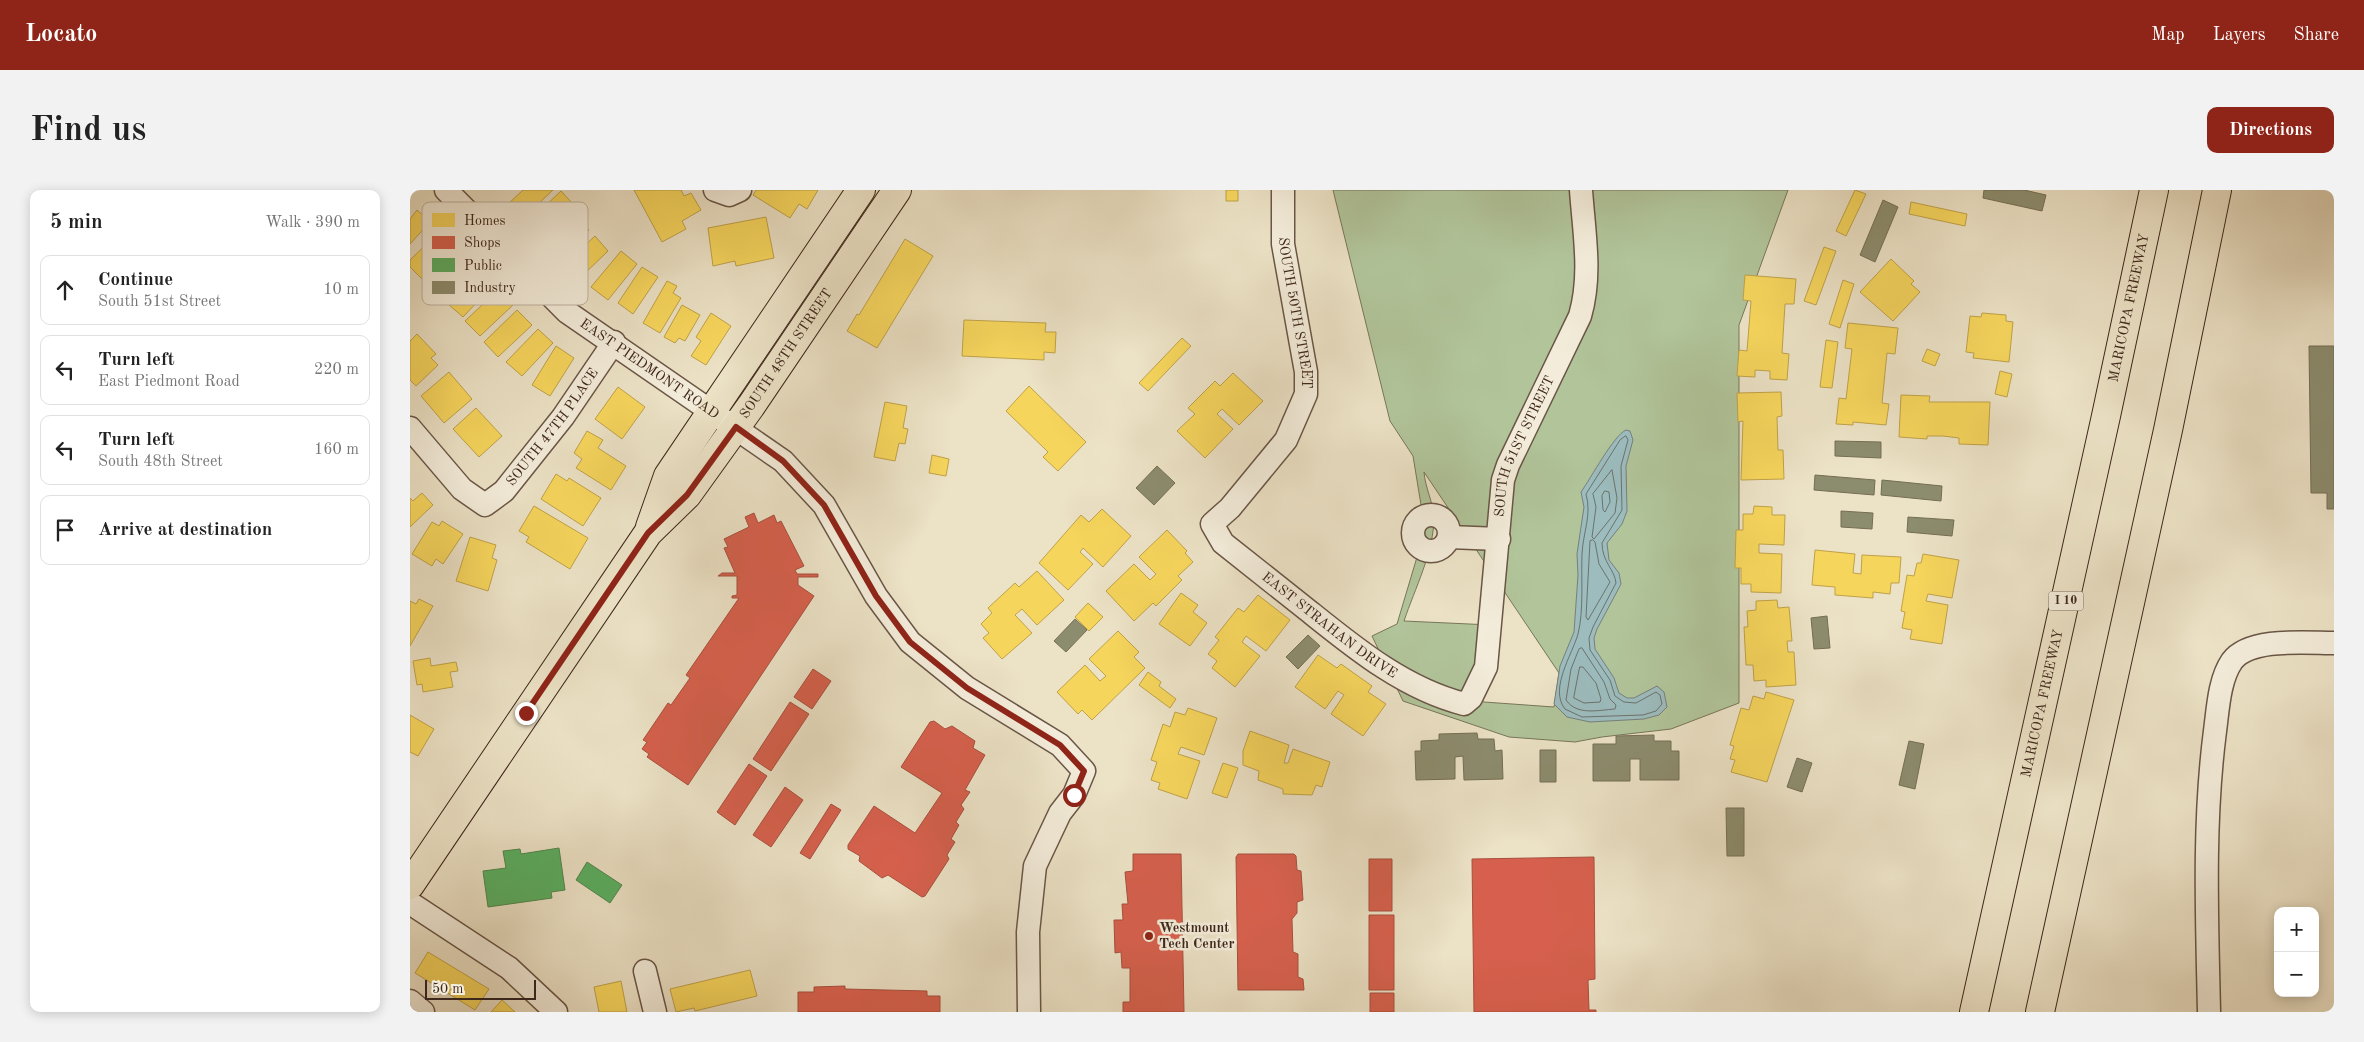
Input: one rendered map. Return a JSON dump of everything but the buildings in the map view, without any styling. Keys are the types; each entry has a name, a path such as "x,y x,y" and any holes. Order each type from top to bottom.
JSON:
{"main road":[{"name":"MARICOPA FREEWAY","path":"1974,1012 2154,190"},
{"path":"2040,1012 2166,439 2217,190"},
{"name":"SOUTH 48TH STREET","path":"410,885 648,533 687,495 736,427 894,195"},
{"name":"SOUTH 48TH STREET","path":"648,533 668,476 857,197"}],"street":[{"name":"EAST PIEDMONT ROAD","path":"446,190 458,202"},
{"path":"716,190 730,195 740,190"},
{"name":"SOUTH 50TH STREET","path":"1212,524 1230,508 1286,440 1306,394 1306,372 1283,244 1284,190"},
{"name":"SOUTH 51ST STREET","path":"1464,704 1471,698 1486,667 1503,480 1508,465 1580,316 1584,301 1588,278 1581,190"},
{"path":"857,197 869,194 894,195"},
{"name":"EAST PIEDMONT ROAD","path":"560,305 567,312 614,342 783,461 824,505 876,596 910,642 967,688 1060,745 1084,771 1074,795 1060,813 1035,866 1028,932 1029,1012"},
{"name":"SOUTH 47TH PLACE","path":"410,428 462,489 485,505 504,491 563,417 614,342"},
{"name":"EAST STRAHAN DRIVE","path":"1212,524 1223,543 1354,647 1392,672 1446,699 1464,704"},
{"path":"1449,537 1499,539"},
{"path":"2209,1012 2206,871 2213,749 2220,692 2232,661 2248,649 2274,644 2334,644"},
{"path":"410,903 509,968 556,1012"},
{"path":"645,971 655,1012"},
{"path":"410,1001 423,1012"}],"green space":[{"path":"1333,190 1788,190 1739,325 1739,703 1671,729 1575,742 1509,737 1403,701 1372,636 1397,624 1420,547 1423,517 1413,456 1390,421","holes":["1424,472 1559,673 1554,707 1484,702 1473,695 1491,625 1404,621 1423,570 1433,530 1434,517"]}],"water":[{"path":"1626,430 1630,431 1633,440 1626,466 1627,511 1622,524 1607,543 1609,560 1619,573 1621,584 1597,629 1594,638 1595,649 1614,678 1619,693 1627,698 1634,698 1657,686 1664,692 1667,707 1659,715 1644,719 1590,722 1567,717 1554,704 1560,666 1574,632 1578,575 1577,554 1584,507 1581,492 1609,448"}],"place":[{"name":"Westmount Tech Center","path":"1149,936"}],"route":[{"path":"526,713 648,533 687,495 736,427 783,461 806,483 824,505 876,596 910,642 967,688 1060,745 1084,771 1074,795"}]}
